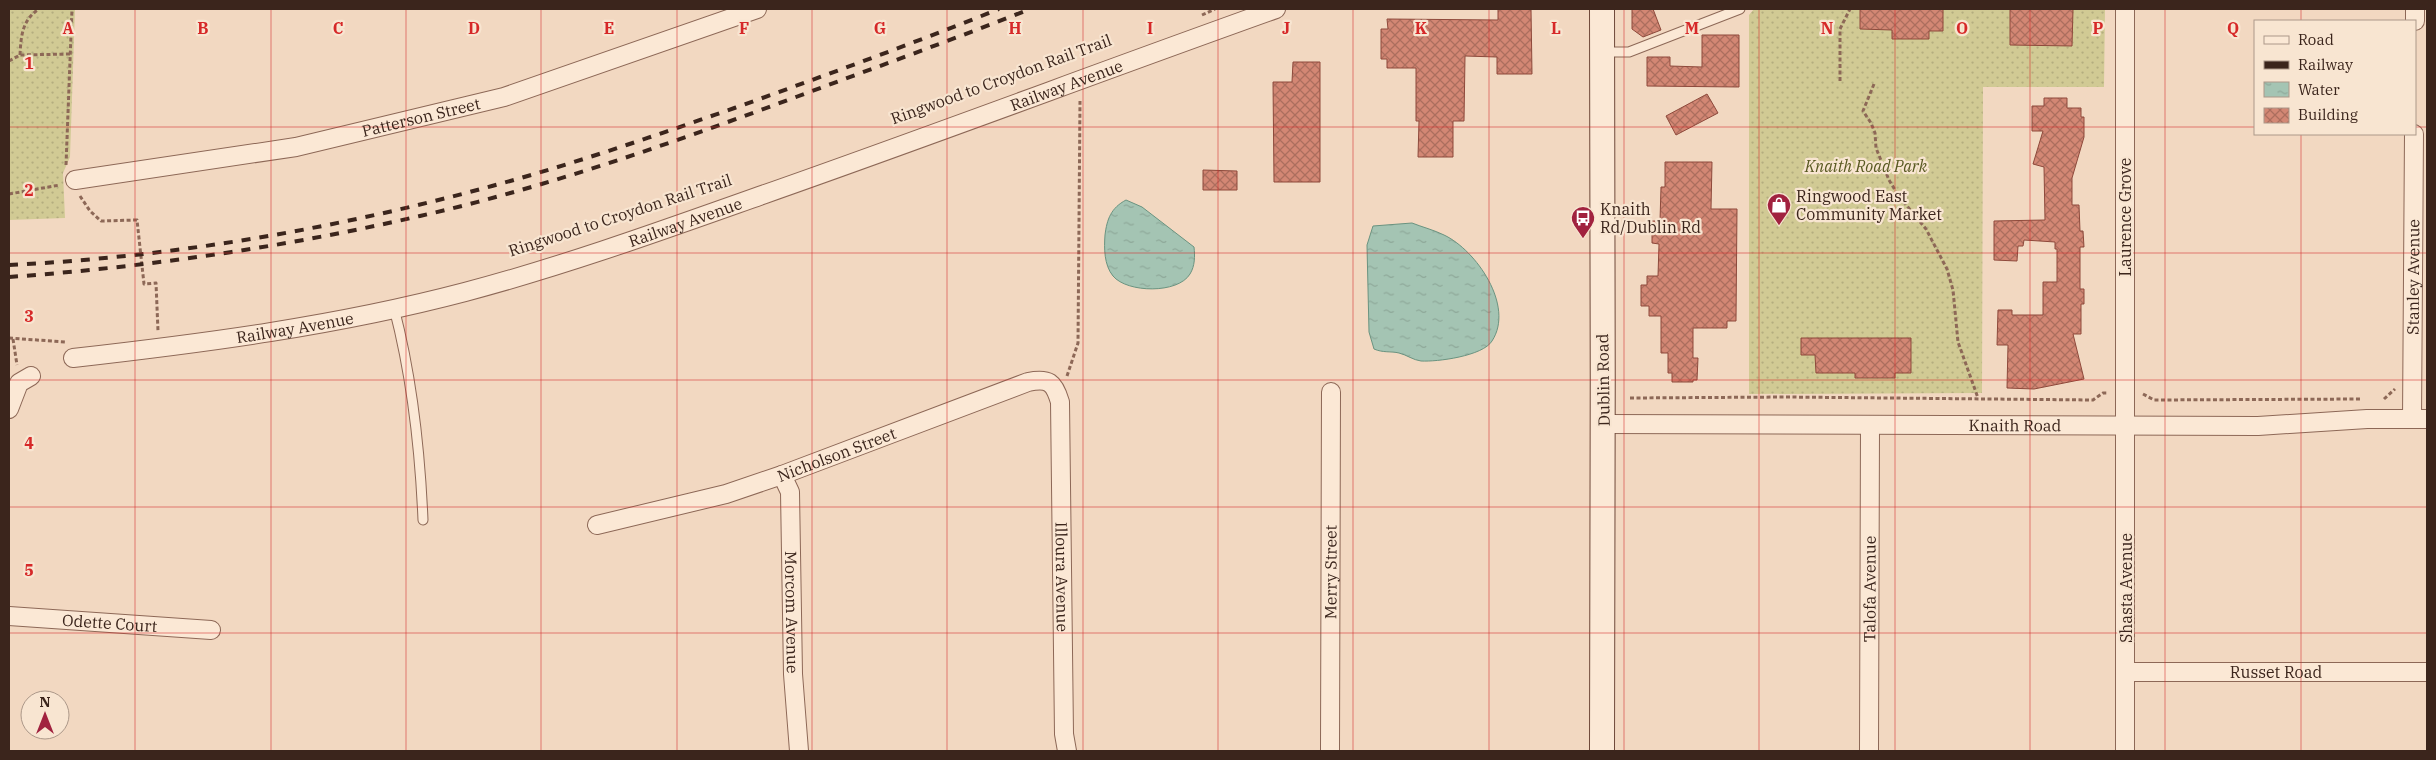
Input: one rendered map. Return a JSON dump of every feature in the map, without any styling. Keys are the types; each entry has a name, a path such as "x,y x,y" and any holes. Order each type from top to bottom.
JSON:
{"main road":[{"name":"Dublin Road","path":"1602,9 1604,424 1602,751"}],"street":[{"name":"Patterson Street","path":"75,180 296,147 504,97 757,9"},
{"name":"Railway Avenue","path":"73,350 244,338 465,292 596,253 847,165 1276,9"},
{"name":"Laurence Grove","path":"2125,9 2125,425"},
{"name":"Stanley Avenue","path":"2414,135 2412,388 2420,419"},
{"path":"9,408 25,380"},
{"name":"Nicholson Street","path":"597,525 726,494 782,475 1028,382 1040,380 1048,382 1056,388 1060,402"},
{"name":"Merry Street","path":"1330,751 1331,392"},
{"name":"Illoura Avenue","path":"1060,402 1064,734 1067,751"},
{"name":"Knaith Road","path":"1604,424 2258,426 2367,419 2420,419"},
{"name":"Talofa Avenue","path":"1869,751 1870,425"},
{"name":"Shasta Avenue","path":"2125,425 2126,751"},
{"name":"Morcom Avenue","path":"782,475 790,492 793,674 799,751"},
{"name":"Odette Court","path":"9,616 211,630"},
{"name":"Russet Road","path":"2126,672 2427,672"}],"lane":[{"path":"1602,52 1628,52 1740,9"},
{"path":"394,308 401,333 421,464 423,520"}],"path":[{"path":"20,55 22,31 33,13 39,9"},
{"path":"72,9 64,163 75,180 80,198 101,221 137,220 144,284 156,283 158,335"},
{"path":"1198,16 1215,9"},
{"path":"1840,81 1840,29 1850,9"},
{"path":"9,61 20,55 70,54"},
{"path":"1874,84 1863,111 1875,133 1876,148 1889,180 1898,195 1926,229 1947,269 1953,290 1958,342 1978,398"},
{"path":"1060,402 1078,343 1080,101"},
{"path":"9,194 54,186 75,180"},
{"path":"9,338 73,350"},
{"path":"14,339 25,380"},
{"path":"2383,399 2394,389 2412,388"},
{"path":"1630,398 1776,397 2093,400 2103,393 2141,393 2154,400 2363,400"}],"green space":[{"path":"9,9 75,9 70,157 63,173 65,218 9,220"},
{"name":"Knaith Road Park","path":"1754,9 2105,9 2104,87 1983,87 1982,393 1749,394 1749,15"}],"water":[{"path":"1126,200 1142,207 1194,247 1193,268 1184,281 1164,288 1140,288 1120,282 1110,272 1105,256 1106,229 1113,210"},
{"path":"1412,223 1440,233 1456,242 1468,253 1489,280 1499,312 1498,327 1492,341 1479,351 1448,359 1421,361 1399,353 1374,349 1369,332 1367,245 1373,226"}],"building":[{"path":"1498,9 1531,9 1532,74 1497,74 1497,57 1465,56 1464,121 1453,121 1453,157 1418,157 1419,121 1416,121 1416,68 1387,68 1387,59 1381,59 1381,29 1388,29 1387,19 1498,20"},
{"path":"1632,9 1653,9 1661,30 1643,37 1632,29"},
{"path":"1860,9 1943,9 1943,31 1929,31 1929,39 1892,39 1892,30 1860,29"},
{"path":"2010,9 2073,9 2072,46 2010,45"},
{"path":"1702,35 1739,35 1739,87 1647,86 1647,57 1670,57 1670,66 1702,67"},
{"path":"1293,62 1320,62 1320,182 1274,182 1273,82 1292,82"},
{"path":"1707,94 1718,113 1676,135 1666,116"},
{"path":"2044,98 2067,98 2067,108 2081,108 2081,117 2084,117 2084,137 2072,178 2072,205 2079,205 2080,231 2083,231 2084,247 2080,247 2080,289 2084,289 2084,304 2081,304 2081,334 2073,334 2084,379 2034,389 2007,388 2008,345 1997,345 1998,310 2012,310 2012,315 2043,315 2043,282 2057,282 2057,249 2055,249 2055,242 2024,240 2023,246 2018,246 2017,261 1994,260 1994,221 2045,220 2044,167 2033,164 2043,131 2032,131 2032,106 2044,106"},
{"path":"1665,162 1712,162 1711,209 1737,209 1736,321 1727,321 1727,328 1693,328 1693,358 1698,358 1697,380 1693,380 1693,382 1672,382 1672,373 1668,373 1668,353 1661,353 1661,316 1649,316 1649,306 1641,306 1641,285 1647,285 1647,276 1658,276 1659,244 1652,243 1652,221 1660,221 1661,187 1665,187"},
{"path":"1203,170 1237,171 1237,190 1203,190"},
{"path":"1801,338 1911,338 1911,373 1895,373 1895,378 1855,378 1855,373 1816,373 1815,355 1801,355"}],"railway":[{"path":"9,265 131,255 253,239 373,215 492,186 587,158 743,105 999,9"},
{"path":"9,277 112,268 267,246 420,216 515,192 610,163 749,114 1030,9"}],"place":[{"name":"Ringwood East Community Market","path":"1779,226"},
{"name":"Knaith Rd/Dublin Rd","path":"1583,239"}]}
